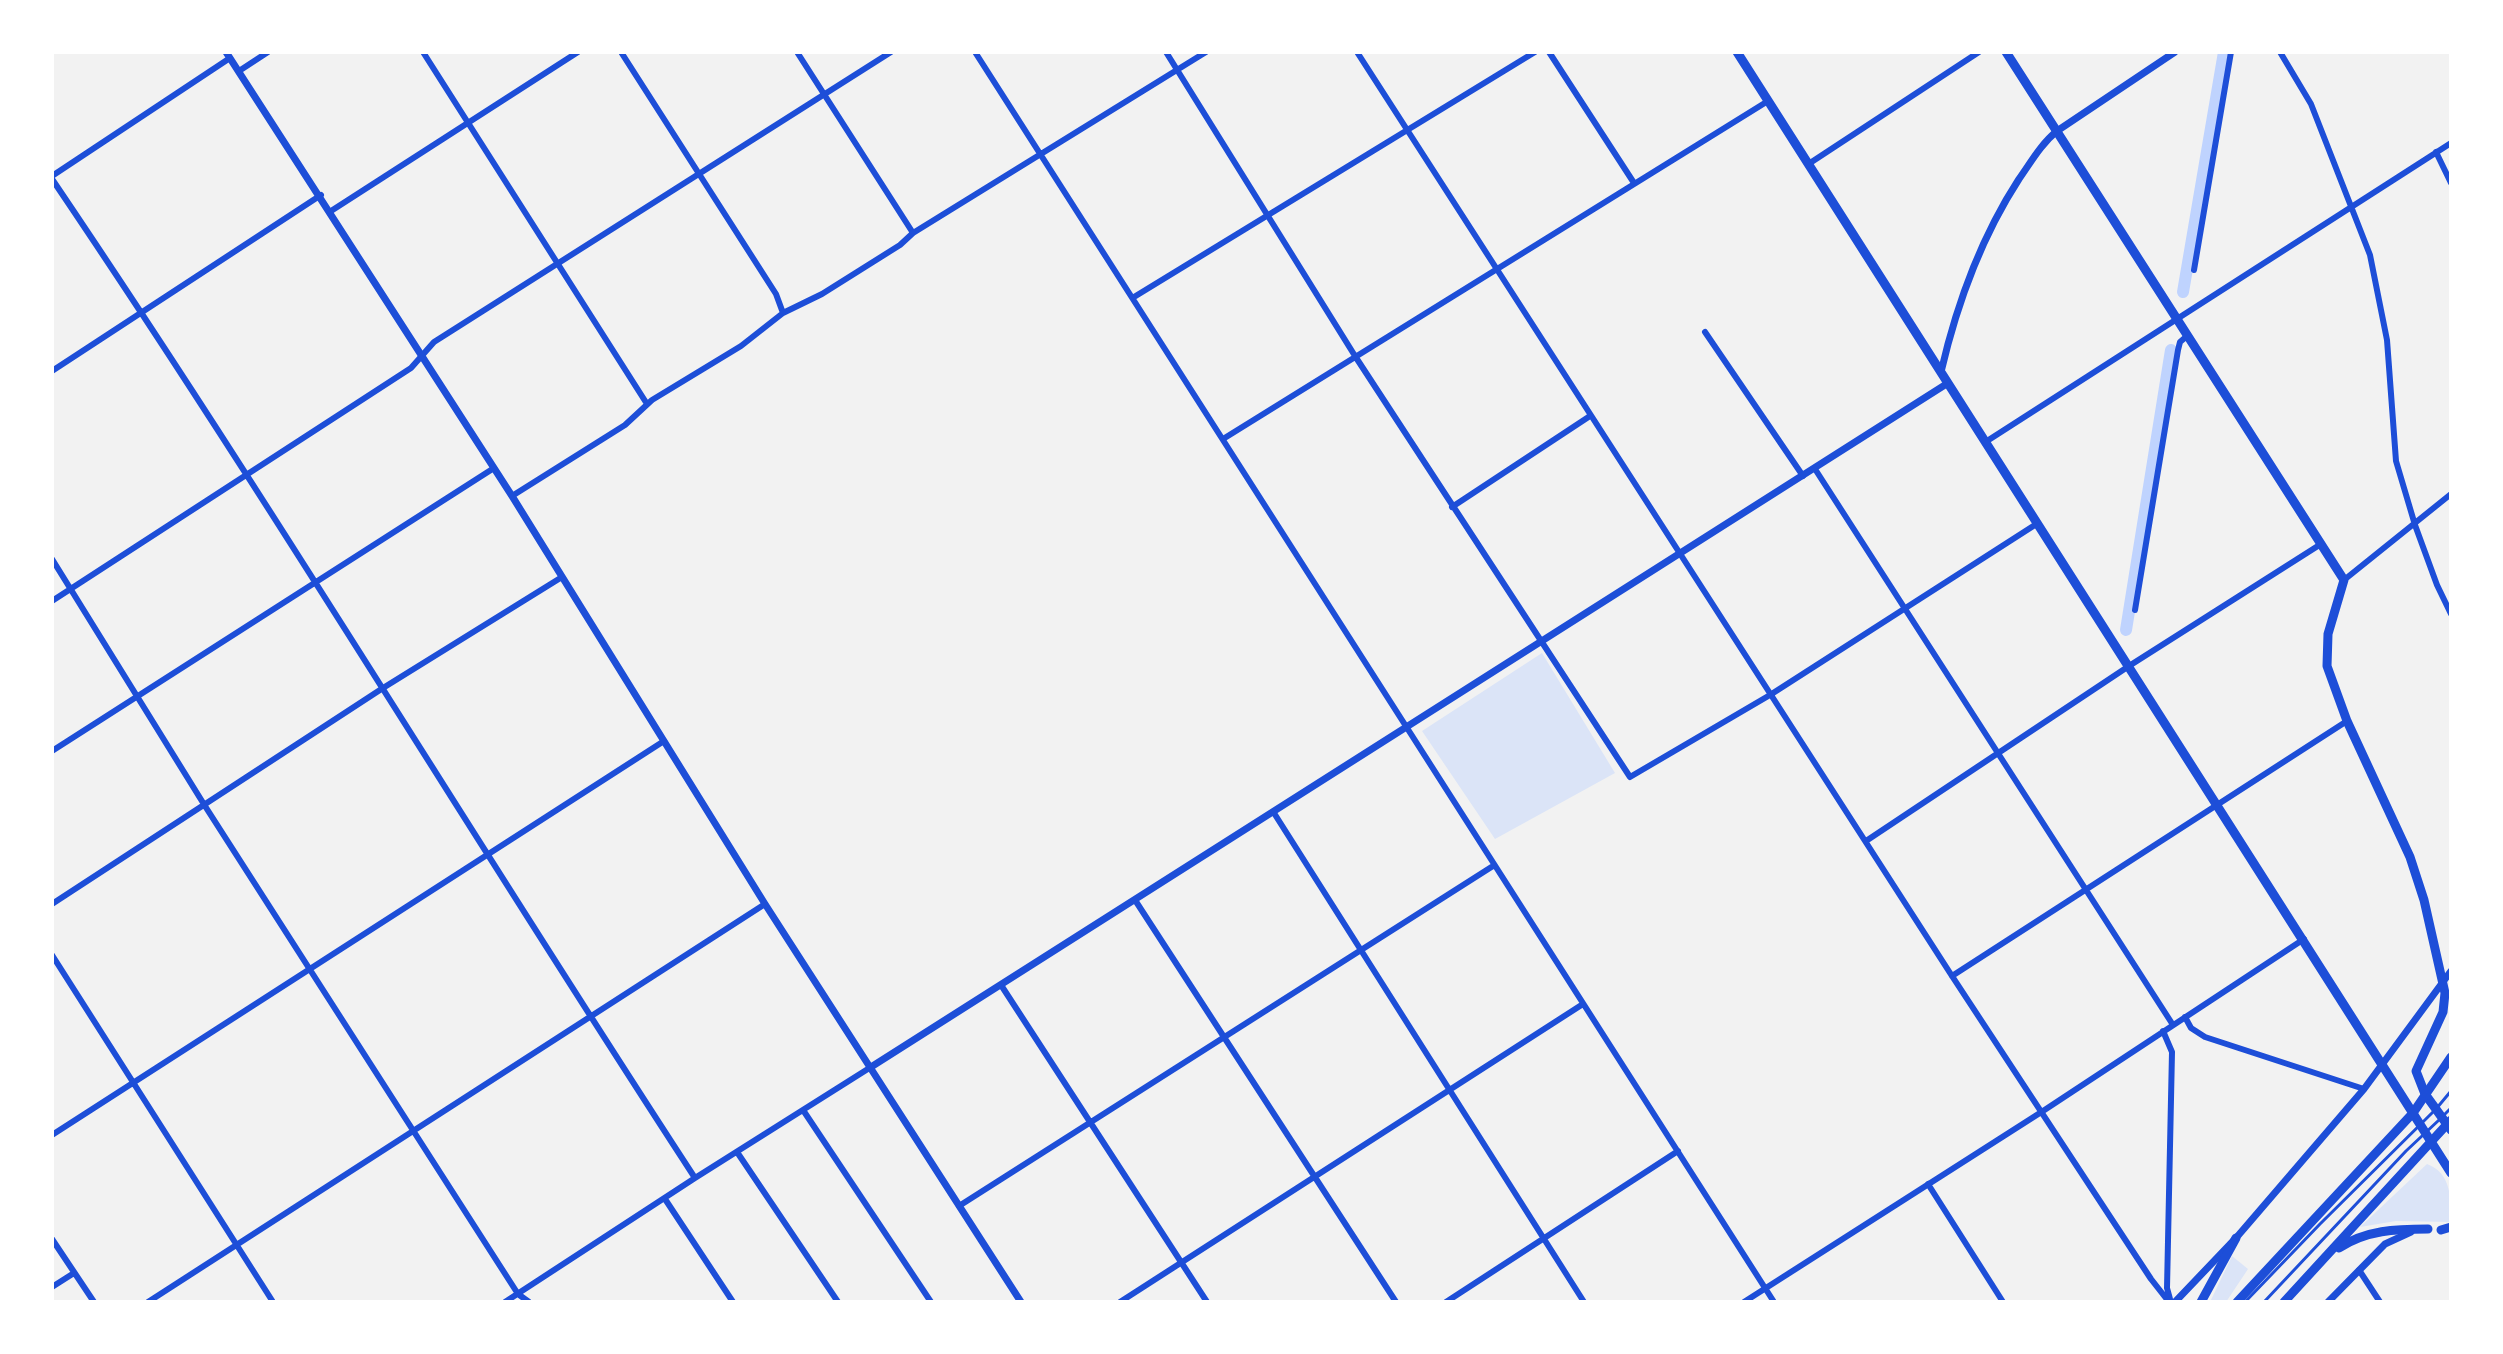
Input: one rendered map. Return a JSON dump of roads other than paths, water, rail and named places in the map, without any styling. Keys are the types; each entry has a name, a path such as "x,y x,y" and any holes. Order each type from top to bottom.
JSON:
{"main road":[{"path":"2006,52 2344,580 2331,619 2325,653 2332,684 2410,857 2424,900 2443,982 2443,1012 2416,1071 2425,1094 2445,1120 2426,1133 2327,1257 2284,1302"},
{"path":"1741,53 1768,101 2451,1173"},
{"path":"2237,1302 2413,1113 2451,1057"},
{"path":"2327,1257 2366,1234 2428,1229"},
{"path":"2201,1302 2236,1238"}],"street":[{"path":"239,71 268,52"},
{"path":"423,52 647,404"},
{"path":"331,211 578,52"},
{"path":"621,52 776,294 783,313"},
{"path":"797,52 913,233"},
{"path":"52,601 411,368 434,342 891,52"},
{"path":"975,52 1774,1302"},
{"path":"1166,52 1355,356 1630,777 1770,695 2038,523"},
{"path":"512,496 625,425 647,404 747,342 783,313 835,286 900,245 913,233 1206,52"},
{"path":"1357,52 1952,976 2151,1279 2172,1302"},
{"path":"1134,297 1535,52"},
{"path":"1549,52 1634,183"},
{"path":"1810,163 1979,52"},
{"path":"1941,372 1963,292 1990,228 2043,144 2057,131 2175,52"},
{"path":"2194,270 2231,52"},
{"path":"2280,52 2311,104 2370,255 2384,316 2393,445 2400,479 2437,585 2451,614"},
{"path":"695,1178 316,581 52,177 228,55 321,195 765,904 1021,1302"},
{"path":"1223,439 1768,101"},
{"path":"1987,441 2451,143"},
{"path":"2436,152 2451,183"},
{"path":"52,371 321,195"},
{"path":"1705,332 1803,476"},
{"path":"2135,610 2178,350 2180,342 2187,336"},
{"path":"505,1302 518,1298 695,1178 1948,383"},
{"path":"1452,507 1590,416"},
{"path":"52,751 494,468"},
{"path":"1815,469 2173,1025"},
{"path":"2344,580 2451,494"},
{"path":"1866,841 2129,666 2321,544"},
{"path":"52,559 205,806 415,1130 518,1298 529,1302"},
{"path":"52,904 383,688 562,577"},
{"path":"1952,976 2347,721"},
{"path":"52,1135 664,741"},
{"path":"1274,813 1584,1302"},
{"path":"959,1206 1493,866"},
{"path":"1135,900 1396,1302"},
{"path":"148,1302 765,904"},
{"path":"1744,1302 2304,939"},
{"path":"52,955 273,1302"},
{"path":"2172,1302 2236,1238 2364,1089 2451,971"},
{"path":"1001,985 1207,1302"},
{"path":"1120,1302 1583,1004"},
{"path":"2185,1017 2191,1028 2205,1037 2364,1089"},
{"path":"2163,1031 2172,1052 2167,1288 2172,1302"},
{"path":"803,1110 931,1302"},
{"path":"1446,1302 1678,1151"},
{"path":"737,1152 838,1302"},
{"path":"1928,1184 2003,1302"},
{"path":"665,1199 733,1302"},
{"path":"2328,1302 2385,1244 2396,1237 2428,1229 2448,1229"},
{"path":"52,1239 94,1302"},
{"path":"2359,1270 2380,1302"},
{"path":"52,1287 74,1273"}],"lane":[{"path":"2445,1120 2451,1091"},
{"path":"2245,1302 2320,1224 2445,1120 2451,1108"},
{"path":"2264,1302 2426,1133"}],"waterway":[{"path":"2183,292 2224,52"},
{"path":"2126,630 2171,350"}]}
